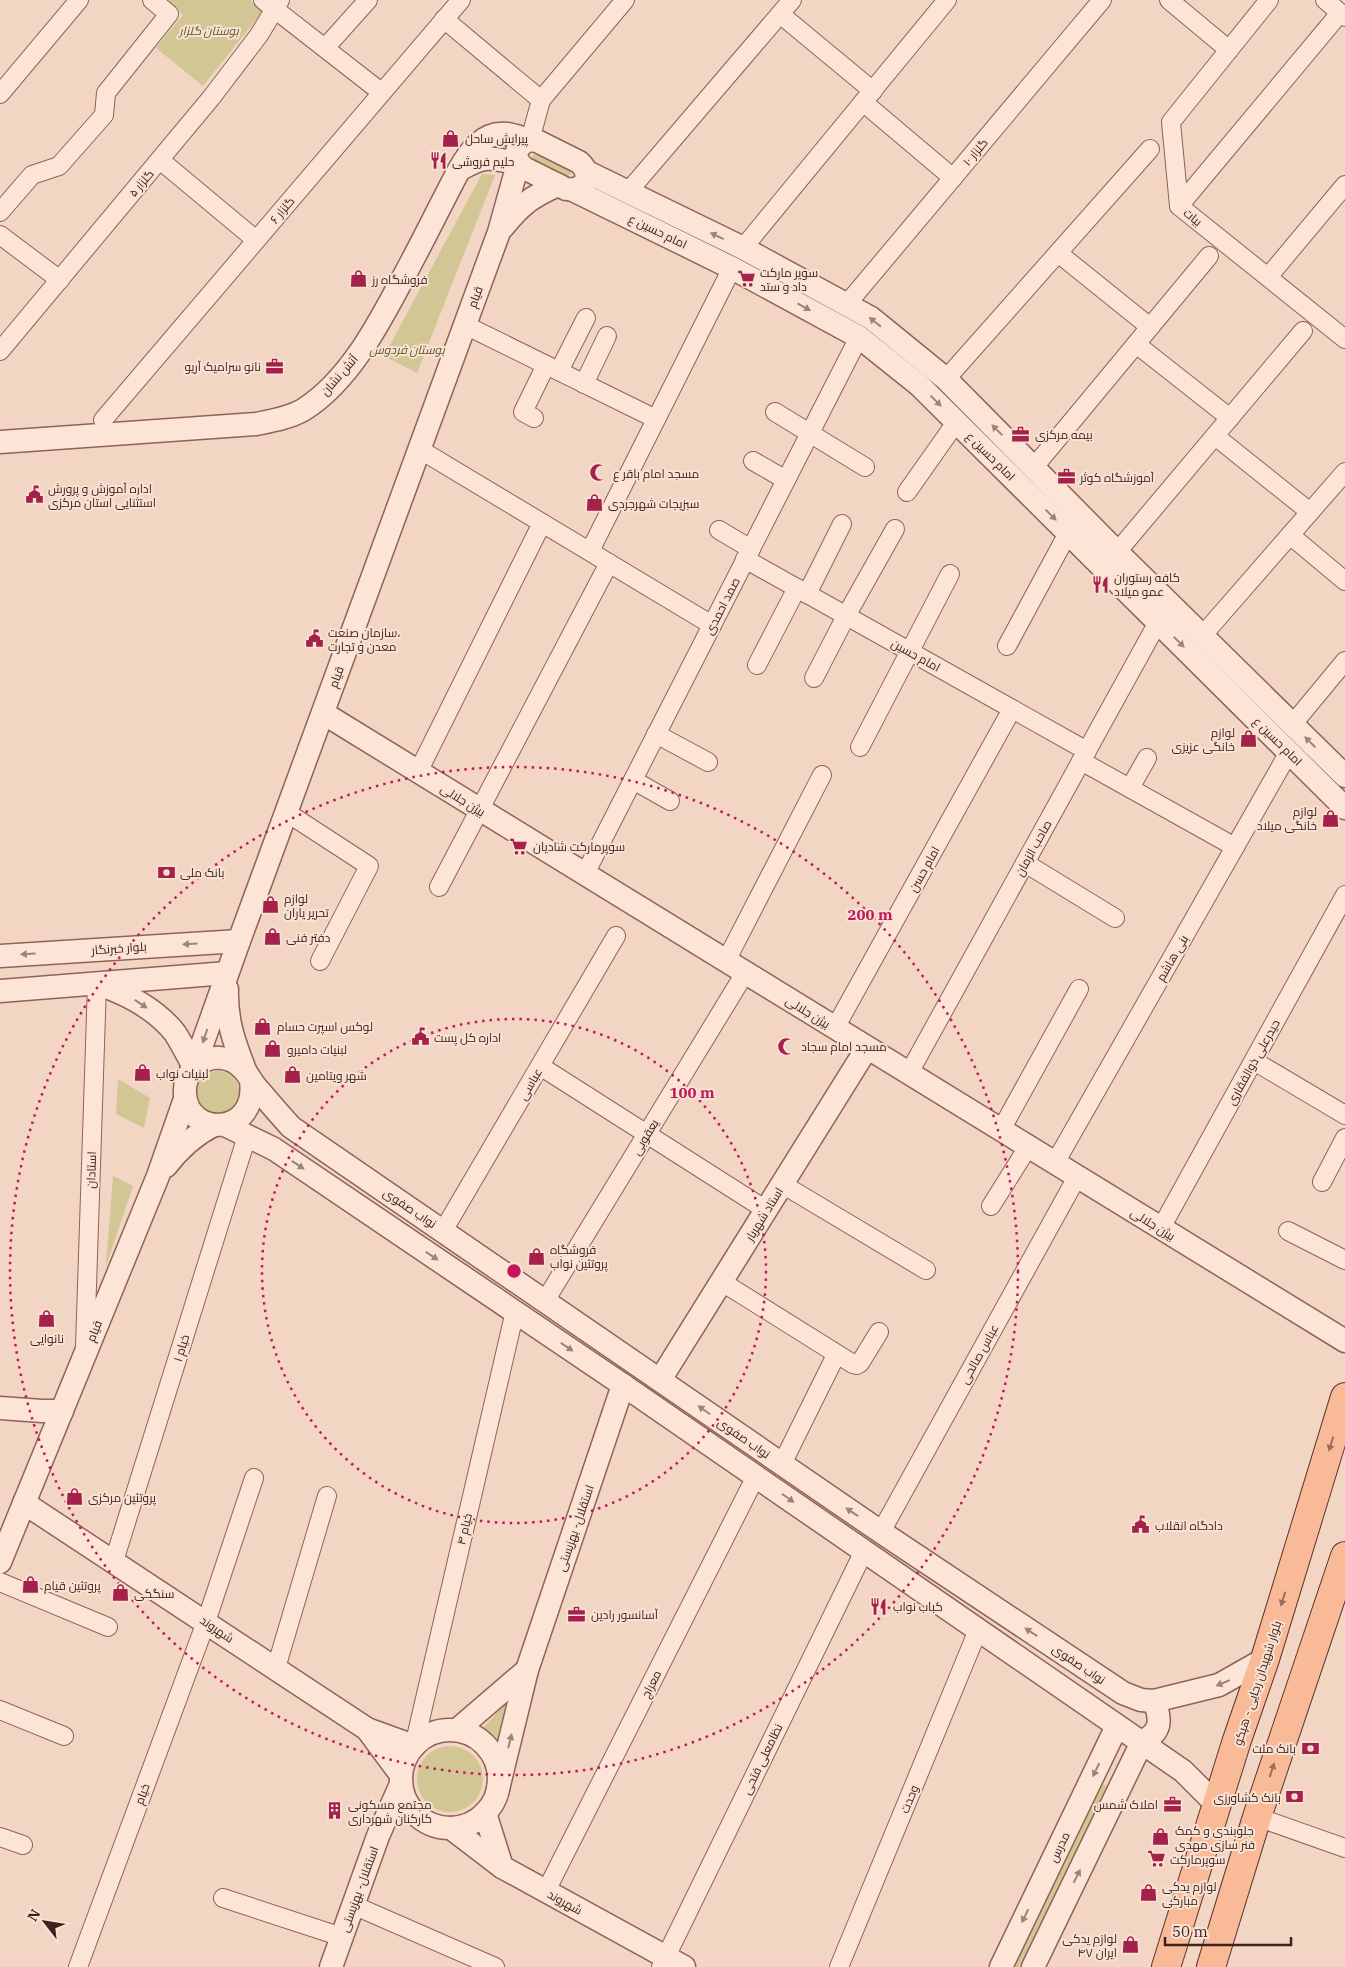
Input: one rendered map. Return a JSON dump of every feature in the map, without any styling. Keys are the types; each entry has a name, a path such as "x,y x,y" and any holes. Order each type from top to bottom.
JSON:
{"main road":[{"name":"بلوار شهیدان رجایی - هپکو","path":"1166,1967 1265,1658 1345,1397"},
{"path":"1211,1967 1257,1817 1345,1556"}],"street":[{"path":"4,83 79,0"},
{"path":"0,212 32,175 60,166 104,115 106,93 169,14 152,0"},
{"path":"325,48 368,0"},
{"name":"گلزار ۶","path":"102,420 461,0"},
{"path":"530,140 542,100 625,0"},
{"path":"590,551 738,258 947,0"},
{"name":"گلزار ۱۰","path":"847,304 1102,0"},
{"path":"1169,0 1229,50"},
{"name":"بیات","path":"1269,0 1171,122 1179,206 1345,339"},
{"path":"1179,206 1343,15 1325,0"},
{"path":"272,3 381,92"},
{"name":"گلزار ۵","path":"0,352 160,160 241,59 259,35 272,3"},
{"path":"627,192 783,6 868,97 953,178"},
{"path":"444,19 542,100"},
{"name":"آتش نشان","path":"0,442 256,424 280,419 302,411 325,394 351,364 370,336 459,170 478,143 493,134 506,133 537,141 579,162 585,166 587,172"},
{"name":"قیام","path":"194,1068 238,941 499,232 518,164 517,148 522,142 530,140"},
{"path":"946,379 1150,149"},
{"name":"امام حسین ع","path":"459,170 485,158 496,158 518,164 566,188 847,304 871,318 946,379 1117,552 1345,776"},
{"path":"160,160 256,240"},
{"path":"566,188 581,188 586,182 587,172"},
{"name":"امام حسین ع","path":"587,172 627,192 738,258 859,337 919,385 1345,808"},
{"path":"1268,277 1345,185"},
{"name":"قیام","path":"499,232 519,208 535,195 566,188"},
{"path":"0,234 60,280"},
{"path":"1058,253 1150,327"},
{"path":"1034,467 1209,256"},
{"path":"534,418 523,412 586,318"},
{"path":"465,325 656,419"},
{"path":"1117,552 1302,331"},
{"path":"584,384 607,336"},
{"name":"صمد احمدی","path":"585,874 859,337"},
{"path":"1136,344 1230,418"},
{"path":"775,412 865,467"},
{"path":"907,492 957,421"},
{"path":"1215,436 1310,512"},
{"path":"420,449 712,624"},
{"path":"753,461 786,480"},
{"path":"1202,636 1345,472"},
{"path":"418,772 542,523"},
{"path":"757,665 842,524"},
{"path":"814,678 895,529"},
{"name":"امام حسین","path":"719,530 748,554 802,591 1012,709 1130,788 1236,847"},
{"path":"1007,646 1068,533"},
{"path":"1290,535 1345,581"},
{"path":"439,887 609,563"},
{"path":"860,748 950,574"},
{"name":"صاحب الزمان","path":"909,1074 1158,622"},
{"path":"1292,725 1345,661"},
{"name":"امام حسن","path":"835,1028 1012,709"},
{"name":"بیژن جلالی","path":"323,713 1345,1341"},
{"path":"656,734 708,762"},
{"name":"بنی هاشم","path":"1055,1163 1289,752"},
{"path":"1130,788 1147,758"},
{"name":"یعقوبی","path":"545,1301 647,1134 735,967 822,775"},
{"path":"633,780 670,801"},
{"path":"286,812 369,866 320,961"},
{"path":"1025,864 1116,918"},
{"name":"حیدرعلی ذوالفقاری","path":"1161,1228 1345,895"},
{"name":"عباسی","path":"443,1231 616,936"},
{"name":"بلوار خبرنگار","path":"0,956 238,941"},
{"path":"157,946 171,958 162,977"},
{"path":"0,991 227,973 226,1009 232,1036 248,1076 252,1092 250,1104 244,1114 235,1121 201,1132 181,1147 158,1176"},
{"path":"97,984 122,992 160,1017 176,1034 194,1068"},
{"name":"استادان","path":"84,1356 97,984"},
{"path":"1001,1130 1079,990"},
{"name":"استاد شهریار","path":"660,1380 867,1048"},
{"path":"219,1125 204,1122 189,1109 185,1099 184,1088 188,1077 194,1068 203,1061 220,1058 237,1063 248,1076"},
{"path":"1254,1061 1345,1115"},
{"path":"540,1066 766,1210"},
{"name":"نواب صفوی","path":"248,1076 291,1127 881,1532 1123,1693 1141,1700 1154,1702 1219,1685 1265,1658"},
{"name":"قیام","path":"0,1562 158,1176 185,1099"},
{"name":"نواب صفوی","path":"219,1125 274,1149 515,1311 1142,1742 1183,1771 1217,1805"},
{"path":"274,1149 273,1138 277,1132 291,1127"},
{"name":"خیام ۱","path":"114,1560 247,1136"},
{"path":"1322,1182 1345,1138"},
{"path":"991,1206 1028,1147"},
{"name":"عباس صالحی","path":"881,1532 1077,1176"},
{"path":"782,1184 926,1270"},
{"path":"1288,1231 1345,1260"},
{"path":"722,1282 836,1355 857,1365 879,1332"},
{"name":"خیام ۴","path":"414,1746 515,1311"},
{"path":"782,1464 836,1355"},
{"name":"استقلال- بهزیستی","path":"498,1789 527,1670 623,1385"},
{"path":"0,1408 62,1411"},
{"name":"معراج","path":"546,1891 756,1476"},
{"name":"خیام","path":"78,1967 206,1622 254,1478"},
{"path":"276,1668 327,1496"},
{"name":"شهروند","path":"24,1503 114,1560 367,1729 414,1746"},
{"name":"نظامعلی فتحی","path":"670,1964 864,1551"},
{"path":"0,1582 108,1626"},
{"name":"وحدت","path":"839,1967 978,1630"},
{"path":"457,1730 527,1670"},
{"path":"1033,1967 1142,1742 1155,1733 1159,1724 1159,1713 1154,1702"},
{"path":"0,1710 64,1736"},
{"name":"مدرس","path":"1001,1967 1118,1726"},
{"path":"367,1729 401,1780 405,1797 411,1809 420,1818 435,1826 451,1828 469,1824 485,1813 494,1802 498,1789 499,1773 494,1758 485,1744 472,1735 457,1730 441,1731 426,1736 414,1746 405,1760 401,1780"},
{"name":"استقلال- بهزیستی","path":"331,1967 378,1836 401,1780"},
{"path":"485,1813 502,1867"},
{"path":"1257,1817 1345,1848"},
{"path":"378,1836 420,1818"},
{"name":"شهروند","path":"451,1828 502,1867 670,1964"},
{"path":"0,1837 23,1845"},
{"path":"223,1898 342,1937"},
{"path":"353,1906 494,1967"}],"green space":[{"name":"بوستان گلزار","path":"169,0 250,0 263,11 203,86 156,48 183,15 168,2"},
{"path":"538,152 570,168 571,174 565,178 533,163 532,156"},
{"name":"بوستان فردوس","path":"482,174 495,175 417,373 384,356"},
{"path":"222,1071 230,1074 236,1080 239,1092 236,1104 230,1110 214,1113 206,1110 200,1104 197,1088 200,1080 206,1074"},
{"path":"118,1079 150,1098 144,1128 116,1114"},
{"path":"113,1176 133,1186 106,1266"},
{"path":"520,1688 499,1746 482,1729"},
{"path":"450,1746 463,1749 473,1756 480,1766 483,1779 480,1792 473,1802 463,1809 450,1812 437,1809 427,1802 420,1792 417,1779 420,1766 427,1756 437,1749"},
{"path":"1101,1784 1109,1786 1027,1967 1005,1967"}],"place":[{"name":"پیرایش ساحل","path":"451,138"},
{"name":"حلیم فروشی","path":"438,161"},
{"name":"فروشگاه رز","path":"358,279"},
{"name":"سوپر مارکت داد و ستد","path":"746,279"},
{"name":"نانو سرامیک آریو","path":"275,366"},
{"name":"بیمه مرکزی","path":"1021,434"},
{"name":"مسجد امام باقر ع","path":"599,473"},
{"name":"آموزشگاه کوثر","path":"1066,477"},
{"name":"اداره آموزش و پرورش استثنایی استان مرکزی","path":"34,495"},
{"name":"سبزیجات شهرجردی","path":"594,503"},
{"name":"کافه رستوران عمو میلاد","path":"1100,584"},
{"name":"سازمان صنعت، معدن و تجارت","path":"314,639"},
{"name":"لوازم خانگی عزیزی","path":"1249,739"},
{"name":"لوازم خانگی میلاد","path":"1331,818"},
{"name":"سوپرمارکت شادیان","path":"519,846"},
{"name":"بانک ملی","path":"166,872"},
{"name":"لوازم تحریر یاران","path":"270,905"},
{"name":"دفتر فنی","path":"272,937"},
{"name":"لوکس اسپرت حسام","path":"263,1026"},
{"name":"اداره کل پست","path":"420,1037"},
{"name":"مسجد امام سجاد","path":"787,1046"},
{"name":"لبنیات دامیرو","path":"273,1049"},
{"name":"لبنیات نواب","path":"142,1073"},
{"name":"شهر ویتامین","path":"292,1075"},
{"name":"فروشگاه پروتئین نواب","path":"536,1256"},
{"name":"نانوایی","path":"47,1319"},
{"name":"پروتئین مرکزی","path":"74,1497"},
{"name":"دادگاه انقلاب","path":"1141,1525"},
{"name":"پروتئین قیام","path":"30,1585"},
{"name":"سنگکی","path":"120,1593"},
{"name":"کباب نواب","path":"879,1606"},
{"name":"آسانسور رادین","path":"577,1614"},
{"name":"بانک ملت","path":"1310,1748"},
{"name":"بانک کشاورزی","path":"1295,1797"},
{"name":"املاک شمس","path":"1172,1804"},
{"name":"مجتمع مسکونی کارکنان شهرداری","path":"334,1811"},
{"name":"جلوبندی و کمک فنر سازی مهدی","path":"1161,1837"},
{"name":"سوپرمارکت","path":"1156,1859"},
{"name":"لوازم یدکی مبارکی","path":"1148,1893"},
{"name":"لوازم یدکی ایران ۴۷","path":"1131,1945"}]}
